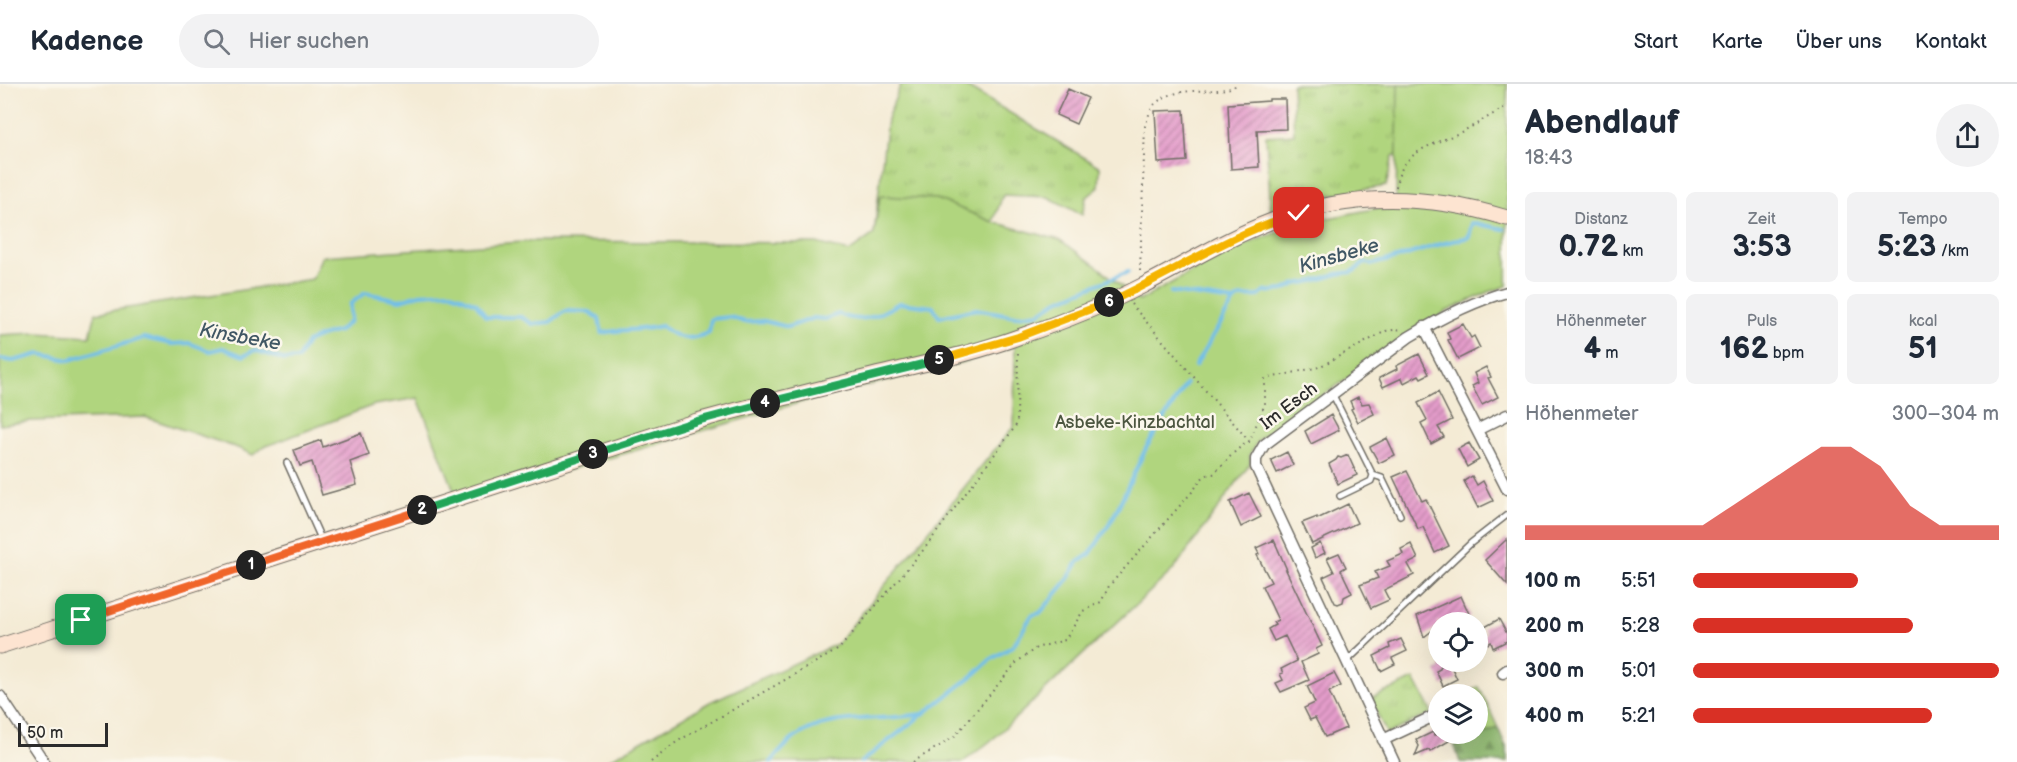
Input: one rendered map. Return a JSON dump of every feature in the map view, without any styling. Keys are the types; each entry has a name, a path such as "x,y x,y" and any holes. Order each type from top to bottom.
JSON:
{"street":[{"path":"0,646 697,421 939,360 1018,337 1123,295 1273,220 1326,206 1376,199 1452,203 1507,218"},
{"name":"Im Esch","path":"1394,762 1256,467 1256,459 1264,446 1408,337 1490,296 1507,292"},
{"path":"1424,327 1507,489"},
{"path":"1477,430 1507,415"},
{"path":"0,696 44,762"},
{"path":"1383,740 1428,719"}],"lane":[{"path":"1332,394 1374,476 1382,478 1400,515"},
{"path":"287,463 323,542"},
{"path":"1340,496 1371,481 1374,476"},
{"path":"1347,661 1472,543 1507,515"}],"path":[{"path":"1140,287 1145,126 1154,105 1176,92 1224,90 1236,84"},
{"path":"1396,199 1396,185 1407,160 1419,150 1467,129 1507,105"},
{"path":"1123,295 1259,452"},
{"path":"913,762 954,737 1017,662 1036,648 1065,640 1083,611 1101,603 1109,586 1200,484 1202,477 1213,474 1229,460 1237,447 1249,442 1265,404 1265,379 1319,367 1386,331 1402,329"},
{"path":"651,762 678,741 839,649 925,548 1015,427 1017,423 1018,337"}],"green space":[{"path":"901,84 962,84 1100,167 1099,187 1086,198 1082,215 1048,197 1003,195 993,222 849,252 874,234 887,119"},
{"path":"1292,84 1507,84 1507,98 1393,156 1386,186 1313,198 1271,212 1266,136 1294,134"},
{"name":"Asbeke-Kinzbachtal","path":"1398,84 1507,84 1507,286 1445,312 1259,439 1250,454 1250,464 1174,569 993,739 963,762 605,762 710,702 837,644 1014,426 1015,346 971,360 805,401 496,491 455,493 418,398 374,405 264,447 253,455 145,417 31,421 0,425 0,335 35,333 90,336 96,313 312,279 322,256 536,241 817,243 849,252 874,234 880,196 937,199 993,222 1060,240 1101,269 1139,301 1247,244 1299,224 1396,206"},
{"path":"1414,679 1428,705 1428,715 1387,734 1370,699"},
{"path":"1488,706 1498,728 1488,732"},
{"path":"1498,728 1507,749 1507,762 1460,762 1455,747 1462,744 1488,744 1488,732"}],"building":[{"path":"1068,89 1088,98 1076,124 1056,115"},
{"path":"1269,99 1285,99 1286,129 1257,130 1259,167 1231,169 1228,104 1269,101"},
{"path":"1184,110 1187,161 1158,163 1155,111"},
{"path":"1463,324 1471,338 1474,336 1480,348 1458,359 1448,340 1450,339 1447,332"},
{"path":"1419,354 1429,374 1421,378 1419,375 1404,383 1402,378 1383,387 1379,378"},
{"path":"1486,367 1491,377 1488,378 1498,397 1482,405 1472,386 1478,383 1474,373"},
{"path":"1438,392 1452,420 1438,427 1444,437 1431,444 1421,423 1427,420 1418,403"},
{"path":"1358,397 1362,404 1369,403 1374,414 1358,422 1351,409 1353,408 1350,401"},
{"path":"1331,415 1339,430 1311,444 1305,431"},
{"path":"361,433 369,455 350,462 357,485 322,495 312,462 300,466 294,450 321,440 323,447"},
{"path":"1387,438 1395,455 1379,463 1370,447"},
{"path":"1469,443 1479,460 1467,467 1458,449"},
{"path":"1287,452 1293,465 1277,473 1271,460"},
{"path":"1348,455 1357,475 1338,484 1329,464 1338,457"},
{"path":"1407,471 1422,501 1426,499 1449,546 1435,553 1423,527 1418,529 1393,477"},
{"path":"1472,476 1477,485 1483,481 1493,501 1478,508 1464,481"},
{"path":"1249,493 1261,517 1241,527 1230,502"},
{"path":"1348,504 1357,523 1312,544 1302,523 1317,517 1317,519"},
{"path":"1507,539 1507,585 1485,560"},
{"path":"1274,540 1322,646 1316,649 1318,654 1301,662 1309,680 1281,692 1276,683 1283,680 1280,674 1283,673 1281,669 1297,661 1285,636 1274,641 1268,629 1275,625 1273,622 1278,620 1262,586 1271,582 1257,555 1259,554 1256,548"},
{"path":"1320,543 1325,553 1315,558 1311,548"},
{"path":"1411,544 1418,559 1408,564 1414,575 1384,590 1389,600 1371,608 1360,585 1378,578 1375,572 1390,566 1387,561 1403,554 1401,549"},
{"path":"1339,553 1346,567 1341,570 1352,593 1338,604 1335,603 1323,577 1334,572 1327,558"},
{"path":"1461,596 1468,612 1428,612 1428,634 1424,637 1417,616"},
{"path":"1499,619 1507,634 1507,641 1493,648 1491,642 1488,644 1488,625"},
{"path":"1401,639 1407,651 1392,658 1395,664 1381,671 1374,656 1390,648 1389,644"},
{"path":"1436,672 1454,672 1457,679 1442,684"},
{"path":"1334,673 1341,686 1329,692 1346,728 1325,737 1315,718 1310,720 1304,708 1315,703 1307,686"},
{"path":"1428,734 1428,744 1444,744 1430,752 1429,750 1415,756 1419,746 1416,740"}],"waterway":[{"name":"Kinsbeke","path":"1171,292 1234,301 1241,297 1259,296 1264,292 1284,290 1296,284 1352,272 1365,263 1373,264 1469,237 1472,223 1504,229"},
{"name":"Kinsbeke","path":"0,359 13,361 40,354 69,360 144,338 172,344 189,343 210,351 223,348 243,356 255,350 285,360 298,359 307,342 339,331 350,321 350,304 365,293 400,300 420,294 450,292 476,303 486,317 521,317 533,324 550,322 565,311 590,312 599,319 602,333 661,326 673,334 689,338 709,333 711,319 730,317 745,322 764,321 788,327 814,318 825,319 839,314 863,319 899,303 933,307 939,317 976,309 1016,316 1039,313 1056,301 1128,272"},
{"path":"1195,366 1234,301"},
{"path":"861,762 990,660 1013,646 1032,615 1040,613 1066,582 1078,562 1090,554 1112,520 1146,448 1186,384"},
{"path":"771,762 793,739 816,727 845,720 921,714"}],"route":[{"path":"81,620 697,421 939,360 1018,337 1123,295 1245,232 1273,220 1299,213"}]}
